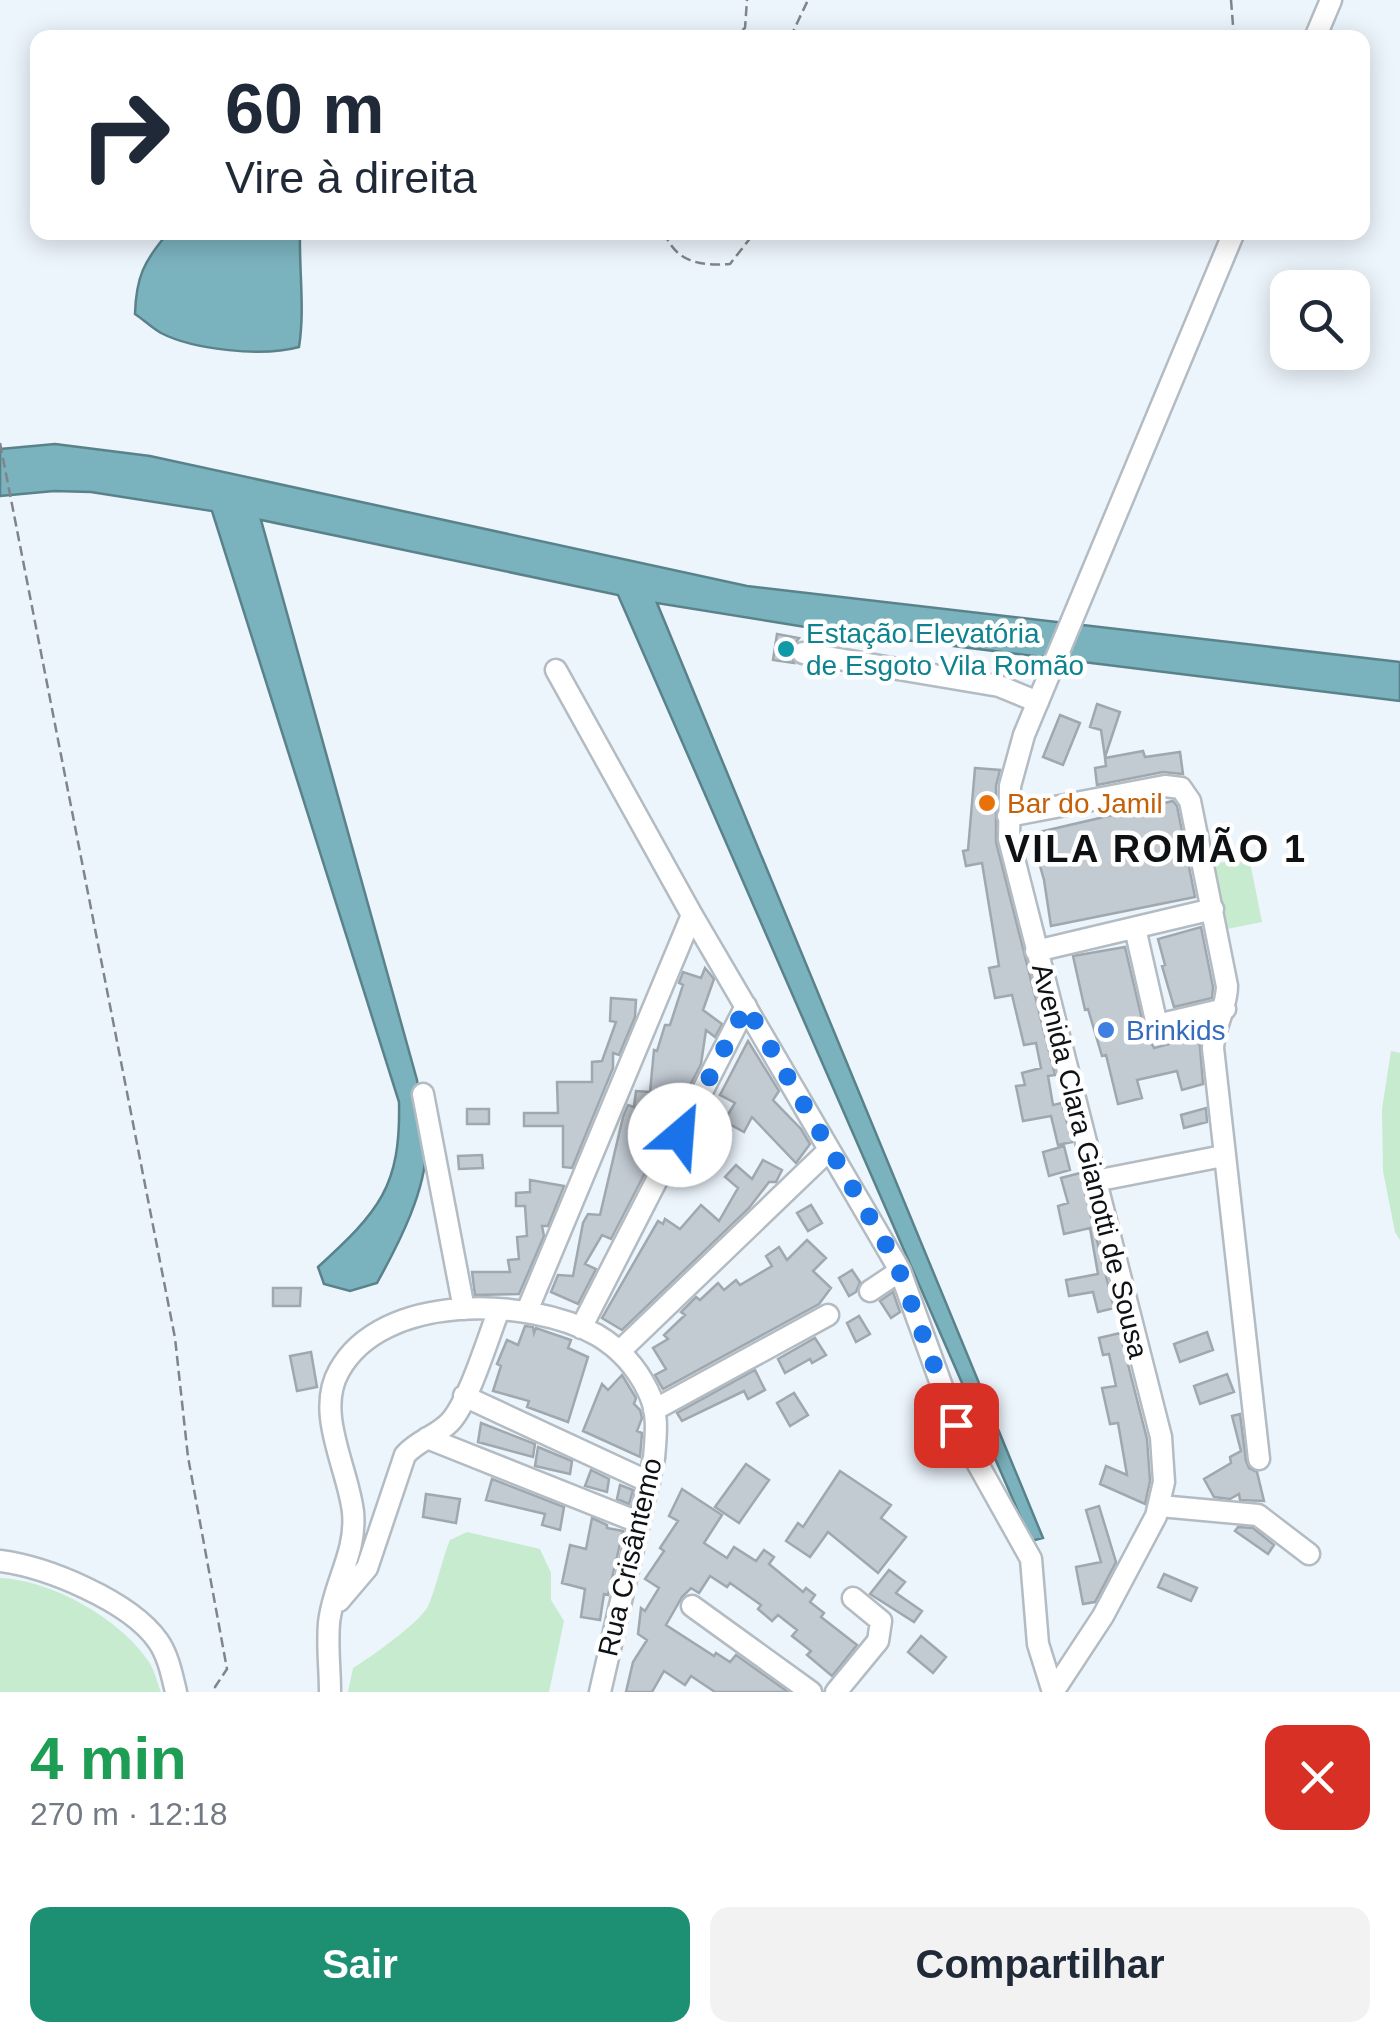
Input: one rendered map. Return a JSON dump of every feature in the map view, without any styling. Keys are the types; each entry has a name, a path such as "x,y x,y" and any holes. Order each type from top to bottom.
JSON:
{"street":[{"path":"1318,30 1331,0"},
{"name":"Avenida Clara Gianotti de Sousa","path":"1053,1692 1122,1583 1160,1506 1164,1482 1160,1438 1036,950 1009,839 1008,816 1018,756 1038,702 1231,240"},
{"path":"802,654 999,686 1038,702"},
{"path":"556,670 692,915 900,1270 956,1425 1031,1559 1038,1644 1053,1692"},
{"path":"1008,816 1165,786 1181,788 1192,809 1226,1003 1213,1048 1258,1459"},
{"path":"1036,950 1212,908"},
{"path":"527,1311 692,915"},
{"path":"1135,928 1157,1025 1226,1003"},
{"path":"581,1328 746,1006"},
{"path":"423,1094 464,1309"},
{"path":"620,1351 829,1150"},
{"path":"1095,1180 1223,1156"},
{"path":"870,1291 900,1270"},
{"name":"Rua Crisântemo","path":"330,1692 330,1620 353,1540 352,1506 330,1412 332,1386 360,1344 383,1329 416,1316 464,1309 527,1311 581,1328 620,1351 649,1392 656,1438 649,1482 600,1692"},
{"path":"330,1620 339,1600 367,1568 404,1454 448,1425 499,1310"},
{"path":"654,1410 828,1315"},
{"path":"464,1396 649,1482"},
{"path":"427,1438 638,1522"},
{"path":"1160,1506 1258,1514 1309,1554"},
{"path":"0,1561 63,1578 133,1616 160,1643 176,1692"},
{"path":"836,1692 873,1648 882,1628 876,1616 852,1598"},
{"path":"692,1606 811,1692"}],"path":[{"path":"742,30 747,0"},
{"path":"794,30 808,0"},
{"path":"1232,1 1234,30"},
{"path":"667,240 669,246 701,266 730,264 749,240"},
{"path":"0,443 175,1338 188,1457 227,1669 215,1687 216,1692"}],"green space":[{"path":"1249,857 1262,922 1222,930 1209,865"},
{"path":"1391,1051 1400,1053 1400,1240 1383,1171 1382,1109"},
{"path":"467,1532 540,1549 551,1573 551,1600 564,1621 549,1692 348,1692 353,1668 403,1632 427,1608 450,1540"},
{"path":"0,1578 41,1586 103,1617 137,1646 153,1669 161,1692 0,1692"}],"water":[{"path":"162,240 300,240 299,347 267,351 210,348 161,333 135,314 137,290"},
{"path":"55,444 150,456 747,586 1400,662 1400,701 824,630 657,603 1043,1538 1031,1541 618,595 261,520 417,1080 425,1135 425,1160 417,1197 377,1283 350,1291 324,1284 318,1267 371,1213 390,1177 399,1131 399,1102 212,511 91,492 0,496 0,449"}],"building":[{"name":"Estação Elevatória de Esgoto Vila Romão","path":"777,634 799,638 790,650 794,663 773,660"},
{"path":"1097,704 1120,712 1105,757 1101,730 1090,727"},
{"path":"1060,715 1080,723 1063,765 1043,757"},
{"path":"1143,751 1145,757 1180,752 1183,774 1163,772 1097,785 1095,768 1106,766 1105,758"},
{"path":"975,768 1000,770 996,786 996,842 1055,1075 1048,1076 1053,1105 1062,1103 1072,1142 1058,1145 1051,1116 1023,1121 1016,1086 1025,1085 1022,1073 1041,1068 1036,1043 1024,1045 1012,995 995,998 989,968 999,966 982,863 966,866 963,851 968,850"},
{"path":"1173,801 1195,897 1051,926 1031,834"},
{"path":"1201,927 1212,998 1174,1007 1158,939"},
{"path":"1125,947 1144,1028 1154,1048 1199,1036 1203,1084 1182,1090 1177,1071 1137,1080 1142,1098 1118,1104 1106,1055 1102,1056 1088,1009 1085,1010 1073,956"},
{"path":"705,968 714,979 703,1010 722,1024 715,1037 706,1030 701,1064 611,1239 602,1235 585,1264 596,1269 578,1304 551,1292 558,1275 573,1276 588,1214 600,1215 623,1117 628,1105 634,1107 636,1091 650,1092 654,1050 657,1051 665,1025 670,1025 683,985 679,983 683,972 701,978"},
{"path":"611,998 636,1000 635,1017 619,1055 613,1053 613,1068 572,1168 563,1167 563,1126 524,1126 524,1113 558,1113 557,1082 592,1082 592,1062 602,1061 616,1022 610,1021"},
{"path":"748,1041 779,1091 773,1100 810,1144 796,1163 752,1117 744,1132 724,1121 735,1103 720,1095"},
{"path":"1206,1108 1207,1122 1184,1128 1181,1115"},
{"path":"467,1109 489,1109 489,1124 467,1124"},
{"path":"712,1121 731,1131 695,1182 676,1172"},
{"path":"1064,1146 1070,1170 1049,1176 1043,1152"},
{"path":"482,1155 483,1168 459,1169 458,1156"},
{"path":"763,1160 782,1170 776,1182 769,1182 749,1208 622,1330 602,1318 658,1221 663,1224 665,1219 680,1229 701,1205 719,1221 738,1188 725,1177 736,1165 752,1179"},
{"path":"1080,1173 1114,1308 1098,1312 1093,1292 1069,1296 1066,1280 1098,1274 1090,1228 1064,1234 1058,1206 1068,1203 1061,1178"},
{"path":"530,1180 564,1186 548,1226 542,1226 544,1236 519,1294 475,1295 472,1272 510,1272 508,1260 519,1259 517,1237 527,1236 525,1206 516,1206 516,1193 530,1192"},
{"path":"811,1205 822,1223 808,1231 797,1213"},
{"path":"807,1240 826,1258 813,1271 831,1288 819,1304 663,1389 655,1375 666,1369 653,1348 668,1339 664,1335 685,1315 681,1312 718,1283 724,1290 736,1280 740,1285 772,1266 766,1256 779,1247 787,1260"},
{"path":"852,1270 860,1282 856,1292 849,1296 839,1278"},
{"path":"273,1288 301,1288 300,1306 273,1306"},
{"path":"893,1292 900,1312 891,1318 880,1301"},
{"path":"859,1316 870,1334 856,1342 847,1323"},
{"path":"525,1326 533,1327 534,1333 536,1328 571,1340 568,1348 588,1357 568,1422 527,1407 529,1401 493,1391 501,1366 497,1364 507,1340 518,1345"},
{"path":"1207,1332 1213,1350 1180,1362 1174,1344"},
{"path":"1120,1333 1147,1439 1150,1481 1145,1504 1100,1484 1106,1466 1127,1475 1118,1423 1110,1424 1102,1388 1116,1386 1109,1354 1103,1355 1099,1338"},
{"path":"815,1338 826,1355 785,1373 778,1359"},
{"path":"311,1352 317,1387 297,1391 290,1356"},
{"path":"755,1370 765,1390 748,1399 744,1391 682,1421 677,1413"},
{"path":"1227,1374 1234,1392 1200,1404 1194,1386"},
{"path":"622,1375 642,1418 637,1431 642,1433 640,1457 583,1431 602,1384 608,1390"},
{"path":"794,1393 808,1415 790,1426 777,1403"},
{"path":"1240,1414 1246,1461 1257,1472 1264,1501 1240,1500 1239,1494 1230,1499 1214,1497 1204,1479 1231,1463 1230,1457 1241,1451 1232,1416"},
{"path":"481,1423 535,1444 533,1457 478,1442"},
{"path":"538,1447 572,1461 570,1474 535,1466"},
{"path":"746,1464 769,1480 739,1523 715,1507"},
{"path":"591,1470 609,1479 607,1492 585,1486"},
{"path":"840,1471 891,1505 881,1518 906,1537 878,1573 828,1532 810,1557 786,1541 798,1523 803,1527"},
{"path":"492,1479 564,1507 560,1530 542,1525 545,1514 486,1500"},
{"path":"620,1485 633,1490 629,1504 617,1499"},
{"path":"682,1489 722,1515 704,1543 727,1558 734,1547 756,1561 764,1550 774,1557 769,1564 803,1592 806,1588 815,1595 810,1602 824,1613 821,1617 857,1645 832,1676 792,1636 797,1630 778,1615 772,1621 758,1609 761,1605 730,1583 727,1587 710,1576 699,1593 691,1588 682,1597 666,1625 714,1656 716,1653 730,1662 736,1655 788,1692 715,1692 691,1676 685,1685 664,1671 652,1692 626,1692 633,1662 647,1640 638,1634 641,1608 645,1611 659,1588 645,1579 678,1521 669,1516"},
{"path":"426,1494 460,1499 456,1523 423,1517"},
{"path":"1099,1506 1116,1562 1095,1602 1083,1604 1076,1567 1101,1562 1086,1510"},
{"path":"592,1518 607,1528 623,1531 600,1620 581,1617 585,1589 562,1583 570,1545 586,1549"},
{"path":"1238,1527 1253,1528 1274,1545 1268,1554 1235,1531"},
{"path":"889,1570 905,1582 896,1593 922,1611 914,1622 870,1594"},
{"path":"1164,1574 1197,1588 1191,1601 1158,1587"},
{"path":"921,1636 946,1657 933,1673 908,1652"}],"place":[{"name":"Estação Elevatória de Esgoto Vila Romão","path":"786,649"},
{"name":"Bar do Jamil","path":"987,803"},
{"name":"Brinkids","path":"1106,1030"}],"district":[{"name":"VILA ROMÃO 1","path":"1156,849"}],"route":[{"path":"680,1135 746,1006 896,1262 956,1425"}]}
